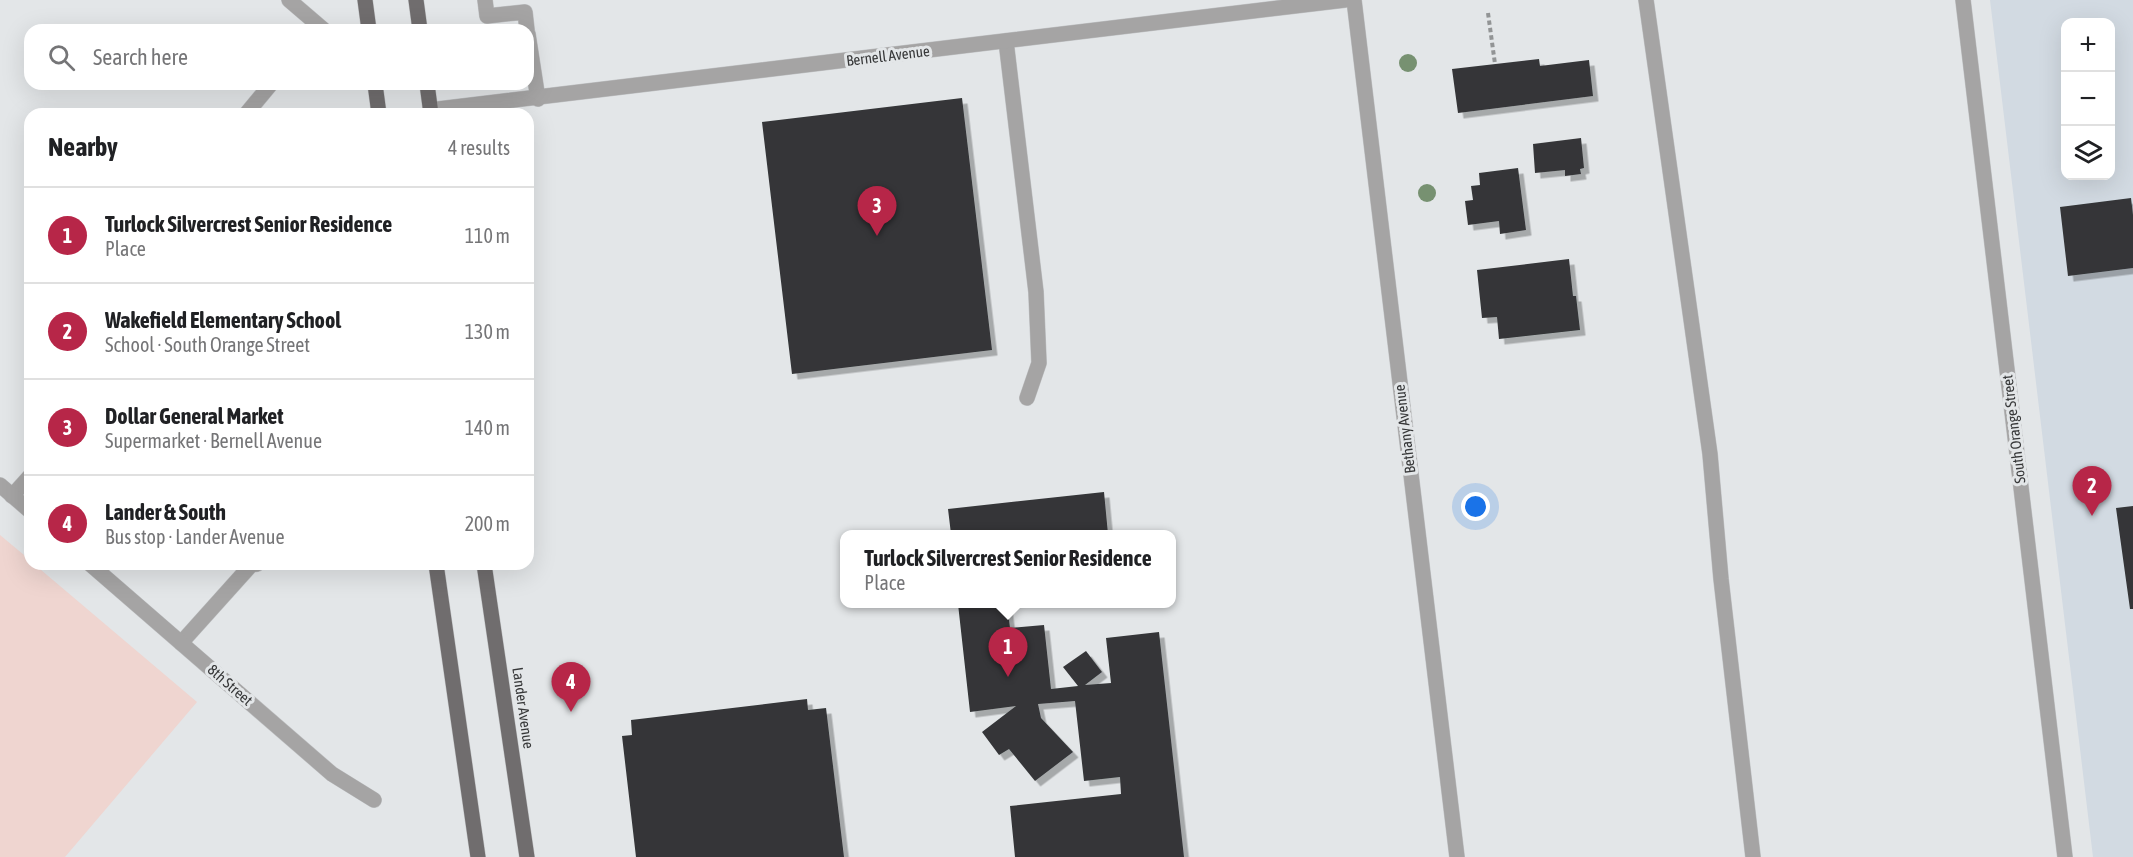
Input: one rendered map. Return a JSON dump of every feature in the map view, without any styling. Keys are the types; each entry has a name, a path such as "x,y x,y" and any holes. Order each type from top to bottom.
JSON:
{"main road":[{"path":"365,0 368,24"},
{"path":"416,0 419,24"},
{"path":"376,90 378,108"},
{"path":"428,90 430,108"},
{"path":"437,570 478,857"},
{"name":"Lander Avenue","path":"485,570 527,857"}],"street":[{"path":"289,0 315,24"},
{"path":"485,0 487,16 525,12 527,24"},
{"name":"Bernell Avenue","path":"464,108 1345,0"},
{"name":"Bethany Avenue","path":"1354,0 1457,857"},
{"path":"1646,0 1710,454 1721,579 1753,857"},
{"name":"South Orange Street","path":"1963,0 2064,857"},
{"path":"1006,41 1036,292 1038,363 1027,398"},
{"path":"534,72 538,99"},
{"path":"251,108 266,90"},
{"path":"24,480 6,491 24,507"},
{"name":"8th Street","path":"97,570 332,774 374,800"},
{"path":"181,643 247,570"}],"path":[{"path":"1488,13 1495,64"}],"shaded area":[{"path":"1990,0 2133,0 2133,857 2093,857"},
{"path":"0,535 24,555 24,570 41,570 197,702 65,857 0,857"}],"building":[{"path":"1539,59 1540,66 1589,60 1593,96 1458,113 1452,69"},
{"path":"962,98 992,350 792,374 762,122"},
{"path":"1581,138 1584,168 1580,169 1581,174 1565,176 1565,170 1535,173 1533,144"},
{"path":"1518,168 1526,230 1500,234 1499,221 1468,225 1465,201 1473,200 1471,186 1480,185 1479,173"},
{"path":"2131,198 2133,268 2068,276 2060,207"},
{"path":"1569,259 1580,330 1499,339 1497,317 1482,318 1477,270"},
{"path":"1104,492 1108,530 951,530 948,509"},
{"path":"2133,506 2133,609 2130,609 2116,508"},
{"path":"958,608 1008,608 1010,628 1044,625 1051,689 1078,686 1063,667 1086,651 1102,672 1085,685 1111,683 1106,638 1159,632 1184,857 1015,857 1010,806 1121,794 1120,777 1084,781 1075,701 1038,704 1041,718 1073,752 1035,781 1009,749 999,755 982,732 1016,706 970,712"},
{"path":"807,699 808,710 826,708 844,857 636,857 622,736 632,735 631,720"}],"place":[{"name":"Dollar General Market","path":"877,236"},
{"name":"Wakefield Elementary School","path":"2092,516"},
{"name":"Turlock Silvercrest Senior Residence","path":"1008,677"},
{"name":"Lander & South","path":"571,712"}]}
